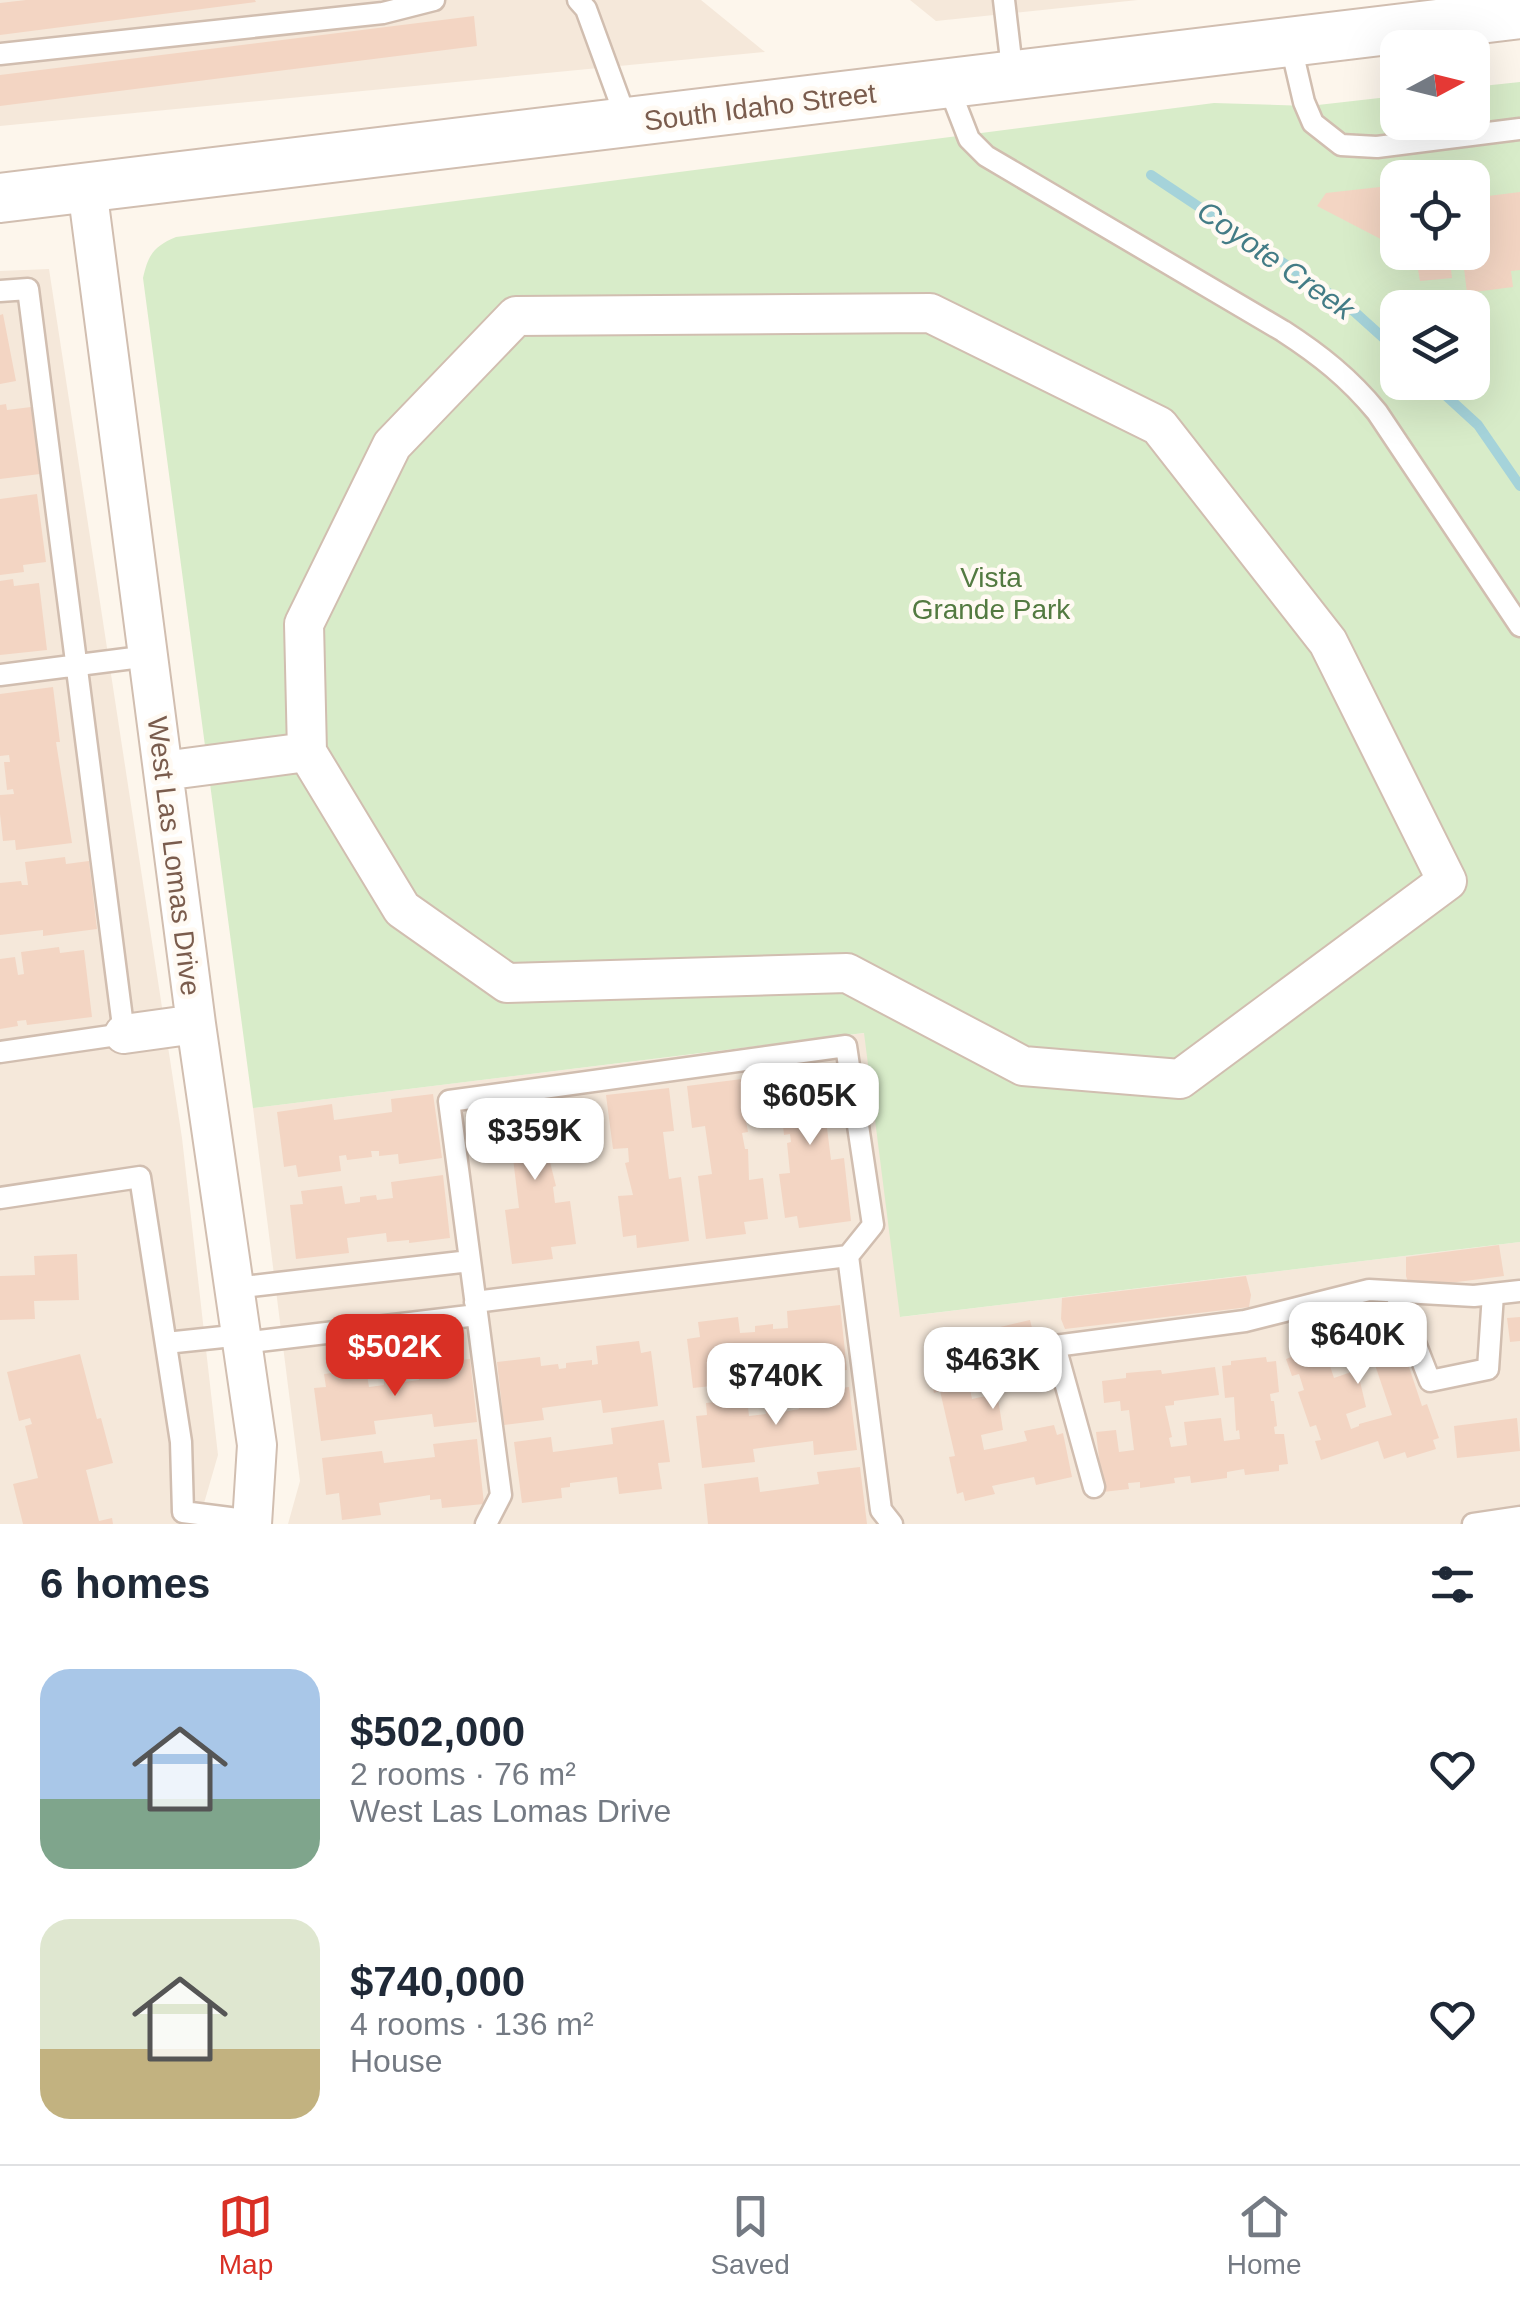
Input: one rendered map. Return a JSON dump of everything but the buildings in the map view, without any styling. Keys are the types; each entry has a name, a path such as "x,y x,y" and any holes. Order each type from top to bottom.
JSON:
{"street":[{"name":"South Idaho Street","path":"0,198 1520,14"},
{"name":"West Las Lomas Drive","path":"87,188 196,1024 256,1445 253,1522"},
{"path":"930,313 1158,426 1328,642 1448,881 1180,1079 1023,1066 847,973 507,983 402,909 307,752 304,624 392,445 516,316 930,313"},
{"path":"163,770 307,752"},
{"path":"124,1034 196,1024"}],"lane":[{"path":"0,54 384,14 434,0"},
{"path":"578,0 586,9 628,123"},
{"path":"1004,0 1013,77"},
{"path":"1290,42 1304,102 1313,122 1340,144 1377,147 1520,129"},
{"path":"948,85 969,138 986,156 1283,331 1323,356 1352,382 1377,412 1520,626"},
{"path":"0,291 28,289 124,1034 0,1052"},
{"path":"0,675 148,656"},
{"path":"166,1343 242,1339 476,1309 848,1256 873,1225 846,1046 448,1101 470,1260 476,1309 501,1495 486,1524"},
{"path":"0,1198 140,1177 181,1442 183,1512 253,1522"},
{"path":"848,1256 881,1510 892,1524"},
{"path":"234,1288 470,1260"},
{"path":"1094,1488 1055,1346 1245,1321 1369,1290 1474,1296 1520,1291"},
{"path":"1395,1292 1430,1381 1488,1369 1493,1294"},
{"path":"1474,1524 1520,1516"}],"shaded area":[{"path":"0,0 701,0 765,52 0,126"},
{"path":"910,0 1138,0 936,21"},
{"path":"49,269 182,1138 218,1455 198,1524 0,1524 0,271"},
{"path":"865,1033 901,1317 1520,1242 1520,1524 288,1524 300,1481 253,1108"}],"green space":[{"name":"Vista Grande Park","path":"1520,82 1520,1242 900,1317 864,1033 253,1108 143,278 157,248 176,237 1214,103 1309,106 1380,98 1380,140 1490,140 1490,85"}],"waterway":[{"name":"Coyote Creek","path":"1151,175 1348,306 1380,335"},
{"name":"Coyote Creek","path":"1451,400 1478,425 1520,486"}]}
